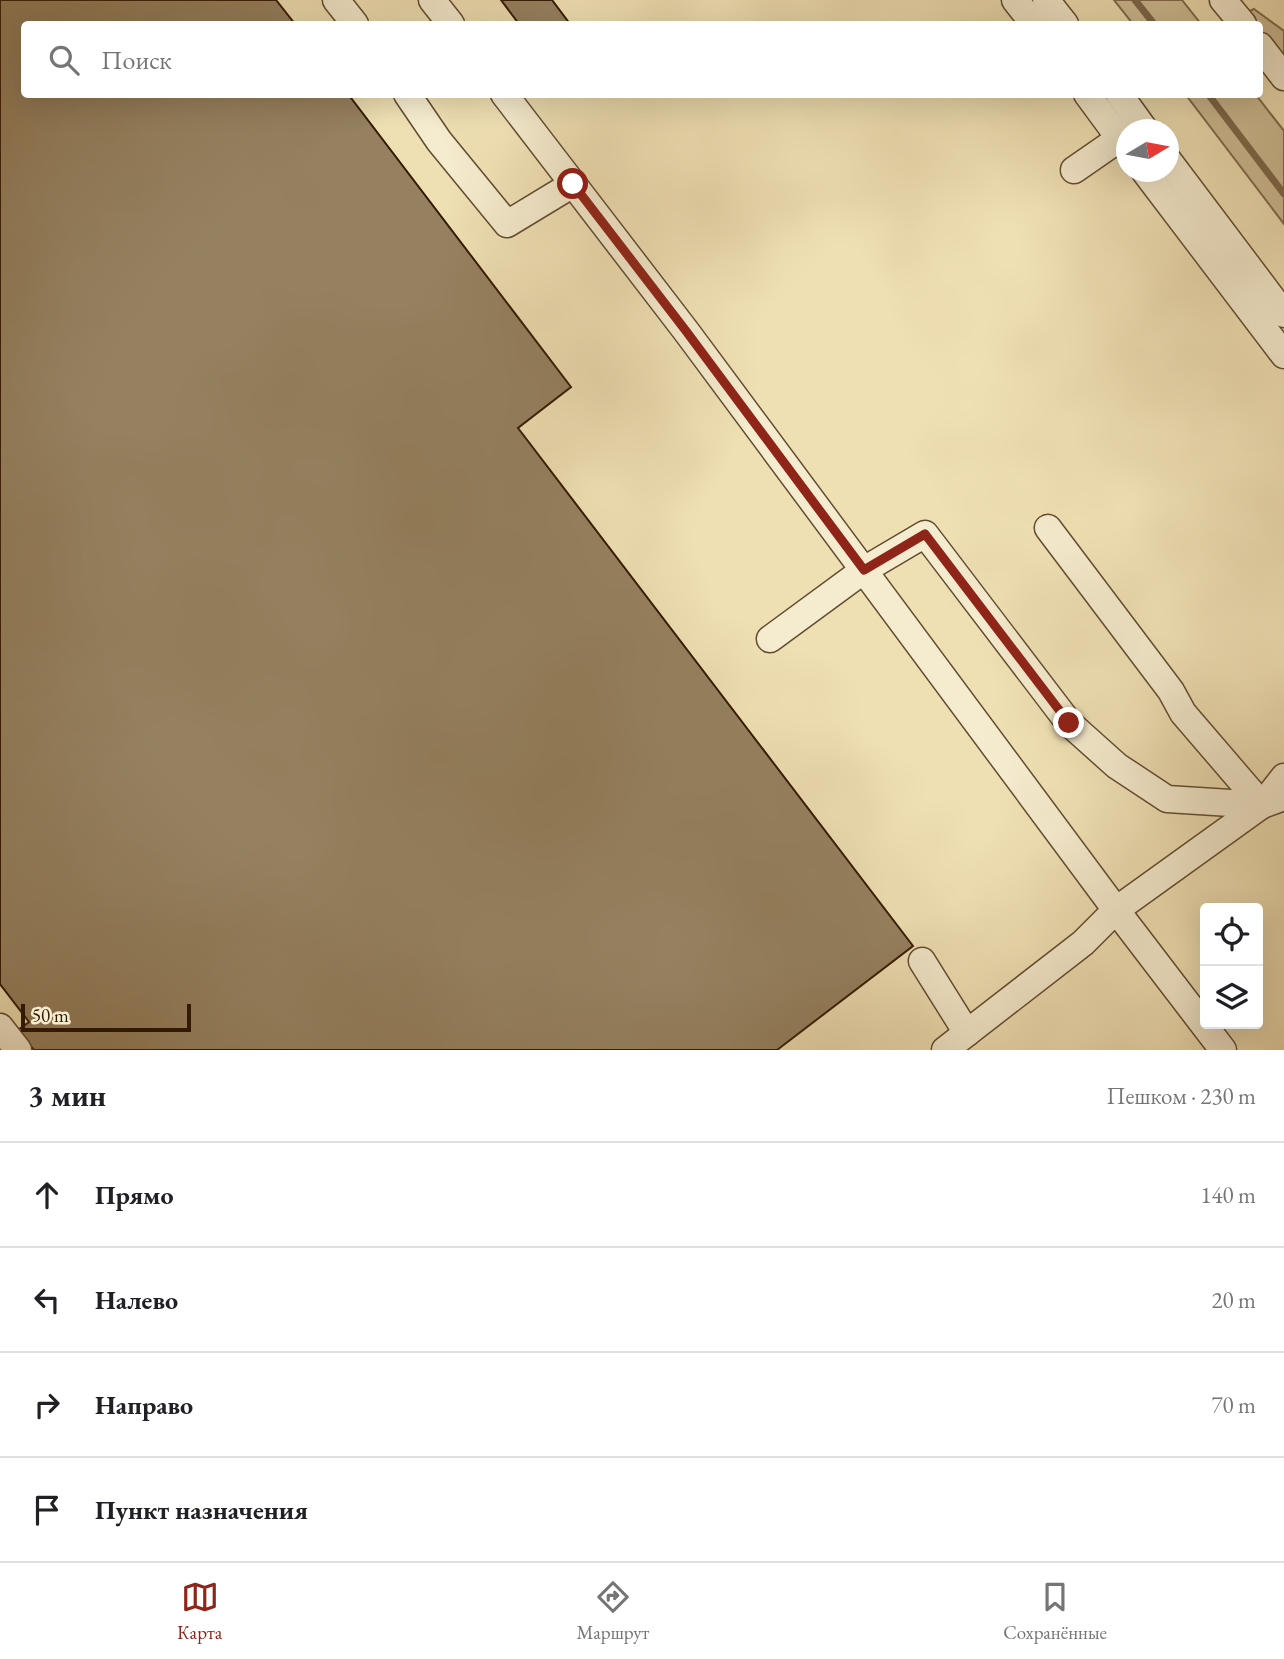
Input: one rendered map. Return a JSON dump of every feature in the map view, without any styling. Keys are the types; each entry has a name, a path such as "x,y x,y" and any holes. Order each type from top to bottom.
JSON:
{"street":[{"path":"336,0 353,21"},
{"path":"432,0 448,21"},
{"path":"1015,0 1032,21"},
{"path":"1046,0 1063,21"},
{"path":"1223,0 1240,21"},
{"path":"1263,51 1284,77"},
{"path":"410,98 439,141 507,224 573,184"},
{"path":"507,98 686,331 1223,1050"},
{"path":"1092,98 1116,120"},
{"path":"1120,98 1127,119"},
{"path":"1074,170 1116,144"},
{"path":"1179,175 1284,314"},
{"path":"1153,182 1284,355"},
{"path":"1048,528 1171,691 1183,713 1273,801"},
{"path":"770,639 864,570 925,534 1069,723 1117,766 1167,799 1273,801"},
{"path":"945,1050 1083,943 1116,910 1273,801 1284,777"},
{"path":"922,961 967,1033"},
{"path":"0,1027 18,1050"}],"shaded area":[{"path":"1114,0 1182,0 1199,21 1131,21"},
{"path":"1254,9 1284,31 1284,63 1263,37 1263,21 1249,21 1243,14"},
{"path":"1188,98 1258,98 1284,131 1284,224"}],"building":[{"path":"0,0 276,0 293,21 21,21 21,98 351,98 571,387 518,428 913,946 777,1050 34,1050 18,1030 29,1022 0,984"},
{"path":"501,0 552,0 568,21 517,21"}],"waterway":[{"path":"1135,0 1152,21"},
{"path":"1211,98 1284,194"}],"route":[{"path":"573,184 864,570 925,534 1069,723"}]}
